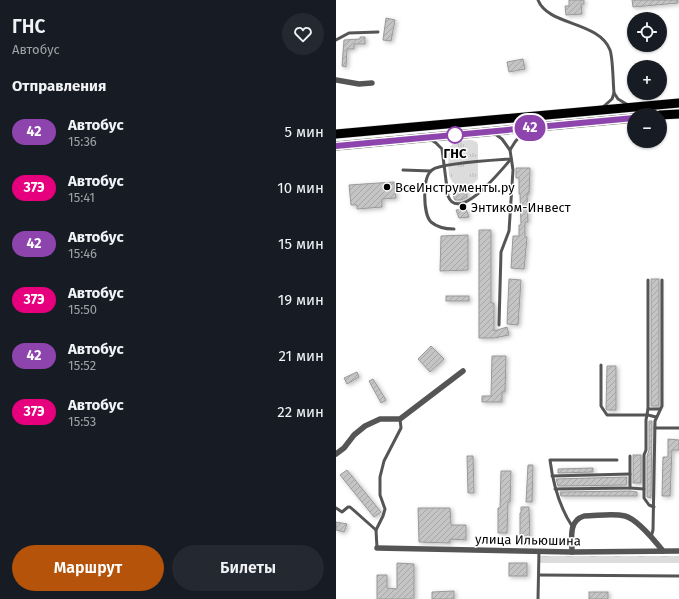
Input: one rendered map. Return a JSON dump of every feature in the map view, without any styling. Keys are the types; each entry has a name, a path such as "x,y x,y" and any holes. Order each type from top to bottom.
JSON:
{"main road":[{"path":"336,134 679,103"},
{"path":"667,115 679,114"},
{"path":"336,146 627,119"}],"street":[{"path":"336,80 359,84 372,83"},
{"path":"336,454 365,426 380,420 400,419 463,372"},
{"path":"572,552 572,526 578,518 584,516 626,516 635,521 663,551"},
{"name":"улица Ильюшина","path":"377,548 572,552 679,551"}],"lane":[{"path":"538,0 539,3 551,14 595,33 605,41 610,51 614,93 612,99 606,105 596,110"},
{"path":"336,40 349,33 378,32"},
{"path":"614,93 624,103 631,107"},
{"path":"510,150 528,128"},
{"path":"490,131 502,139 510,150 513,184 509,231 501,252 499,325"},
{"path":"426,138 436,143 442,149 446,187 450,200 454,203 464,203 473,198 511,159"},
{"path":"403,170 431,171 443,166 511,159"},
{"path":"431,171 427,176 425,185 426,212 430,221 438,226 445,229 454,229"},
{"path":"648,280 648,415 646,420 646,450 644,455 644,489 645,501 654,507"},
{"path":"651,537 653,530 654,507 655,420 662,401 662,280"},
{"path":"601,365 601,406 607,416 648,415 656,417"},
{"path":"648,409 660,409"},
{"path":"377,548 376,530 385,509 380,495 380,477 384,461 401,428 400,419"},
{"path":"655,428 679,428"},
{"path":"630,456 630,488"},
{"path":"572,526 564,514 555,489 550,460 617,460"},
{"path":"552,476 630,474"},
{"path":"555,489 644,489"},
{"path":"336,508 342,512 350,507 376,530"},
{"path":"538,599 539,551"},
{"path":"538,575 679,576"}],"green space":[{"path":"462,140 472,140 477,142 478,145 478,179 470,185 458,185 453,183 450,178 448,167 449,149 456,142"},
{"path":"540,556 679,556 679,563 540,563"}],"building":[{"path":"569,0 584,0 584,4 581,4 582,14 566,15 565,6 569,6"},
{"path":"632,0 678,0 678,3 633,7"},
{"path":"386,18 395,20 391,41 383,40"},
{"path":"360,37 365,37 365,44 354,44 354,49 347,49 346,67 342,66 344,40 360,39"},
{"path":"523,59 525,69 509,72 507,62"},
{"path":"516,168 530,168 529,194 527,194 528,222 525,222 525,237 527,237 524,269 511,268 513,236 519,236 519,225 521,225 519,178 516,178"},
{"path":"394,182 396,198 382,199 382,207 357,209 357,205 351,205 349,185"},
{"path":"467,191 467,197 461,200 455,200 453,193"},
{"path":"466,209 469,217 459,218 456,210"},
{"path":"479,230 491,230 491,303 494,303 494,331 507,327 509,335 494,338 479,338"},
{"path":"468,235 468,270 440,271 441,236"},
{"path":"509,279 521,280 518,325 507,324"},
{"path":"651,279 659,279 659,406 651,406"},
{"path":"446,296 469,296 469,301 446,301"},
{"path":"431,346 444,359 430,372 418,359"},
{"path":"492,356 506,356 505,392 502,392 502,402 482,402 482,396 491,396"},
{"path":"607,366 616,366 616,410 606,409"},
{"path":"357,372 359,377 347,384 344,378"},
{"path":"373,379 386,400 381,403 369,381"},
{"path":"649,421 652,421 651,498 647,497"},
{"path":"668,439 679,440 679,450 672,450 670,496 662,496 663,457 668,457"},
{"path":"633,455 641,455 641,483 633,483"},
{"path":"467,456 473,456 474,493 468,493"},
{"path":"528,465 533,465 532,502 526,502"},
{"path":"593,468 593,472 558,473 558,469"},
{"path":"347,470 381,512 374,517 340,475"},
{"path":"501,471 511,471 507,533 498,533 498,508 500,508"},
{"path":"627,477 626,485 558,486 556,479"},
{"path":"560,492 637,492 637,496 561,496"},
{"path":"521,507 529,507 530,542 520,542"},
{"path":"418,508 450,508 451,525 466,525 466,540 450,539 450,543 419,542"},
{"path":"336,522 347,524 344,532 336,530"},
{"path":"397,563 414,564 414,599 377,599 377,575 387,575 387,588 397,589"},
{"path":"509,563 527,563 527,576 509,576"},
{"path":"454,591 454,599 432,599 432,592"},
{"path":"589,592 608,592 608,599 589,599"}],"bus line":[{"name":"42","path":"336,146 627,119"}],"place":[{"name":"ГНС","path":"455,135"},
{"name":"ВсеИнструменты.ру","path":"387,187"},
{"name":"Энтиком-Инвест","path":"463,207"}]}
